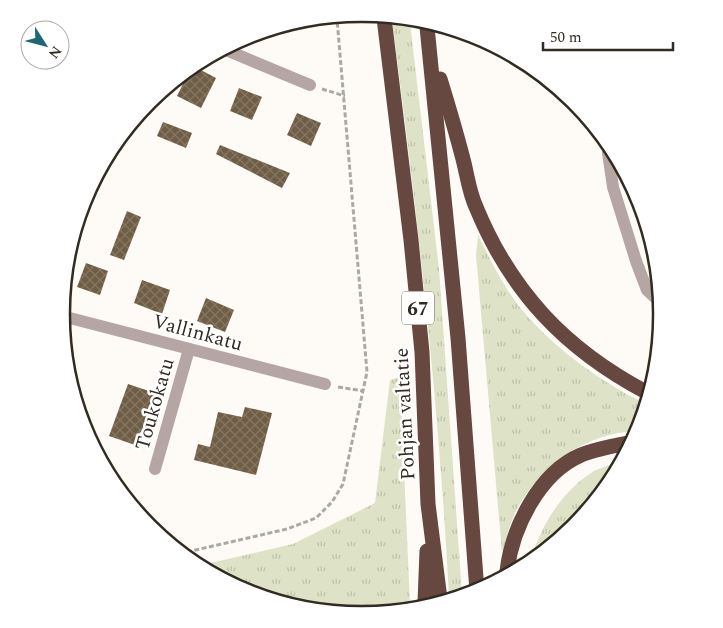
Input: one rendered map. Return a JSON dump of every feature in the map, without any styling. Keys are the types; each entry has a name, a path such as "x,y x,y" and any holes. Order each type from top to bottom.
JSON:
{"highway":[{"name":"Pohjan valtatie","path":"385,23 415,277 422,352 430,597"},
{"name":"67","path":"427,30 458,338 476,581"},
{"path":"429,42 475,205 500,256 529,301 566,338 605,368 643,390"},
{"path":"509,565 518,528 535,497 555,472 580,456 622,445"}],"street":[{"path":"233,53 310,85"},
{"path":"609,160 613,187 636,261 647,290 652,295"},
{"name":"Vallinkatu","path":"70,318 325,384"},
{"name":"Toukokatu","path":"156,469 189,350"}],"path":[{"path":"192,551 287,529 316,518 332,502 343,484 364,392 366,363 337,23"},
{"path":"310,85 345,96"},
{"path":"325,384 364,392"}],"green space":[{"path":"393,24 410,27 439,269 462,587 449,592 433,380 410,164"},
{"path":"478,235 507,289 533,323 568,355 587,369 640,401 628,432 600,438 583,445 567,454 539,478 527,493 510,524 502,552 476,255"},
{"path":"400,377 410,601 362,606 305,600 286,596 250,583 211,563 293,544 375,503 390,380"},
{"path":"611,465 581,506 554,533 535,548 548,520 562,499 571,489 600,468"}],"building":[{"path":"202,71 216,78 201,108 177,96 183,84"},
{"path":"239,88 262,97 252,120 230,111"},
{"path":"297,113 321,123 311,146 287,135"},
{"path":"163,122 192,133 186,148 157,136"},
{"path":"220,145 290,173 282,188 216,154"},
{"path":"127,211 141,217 124,260 110,255"},
{"path":"86,263 108,271 100,295 77,287"},
{"path":"142,280 170,290 162,314 134,303"},
{"path":"206,298 234,310 225,332 197,321"},
{"path":"128,384 158,394 143,434 140,432 135,445 109,436"},
{"path":"245,407 272,413 256,475 194,460 198,444 210,447 218,412 242,417"}]}
